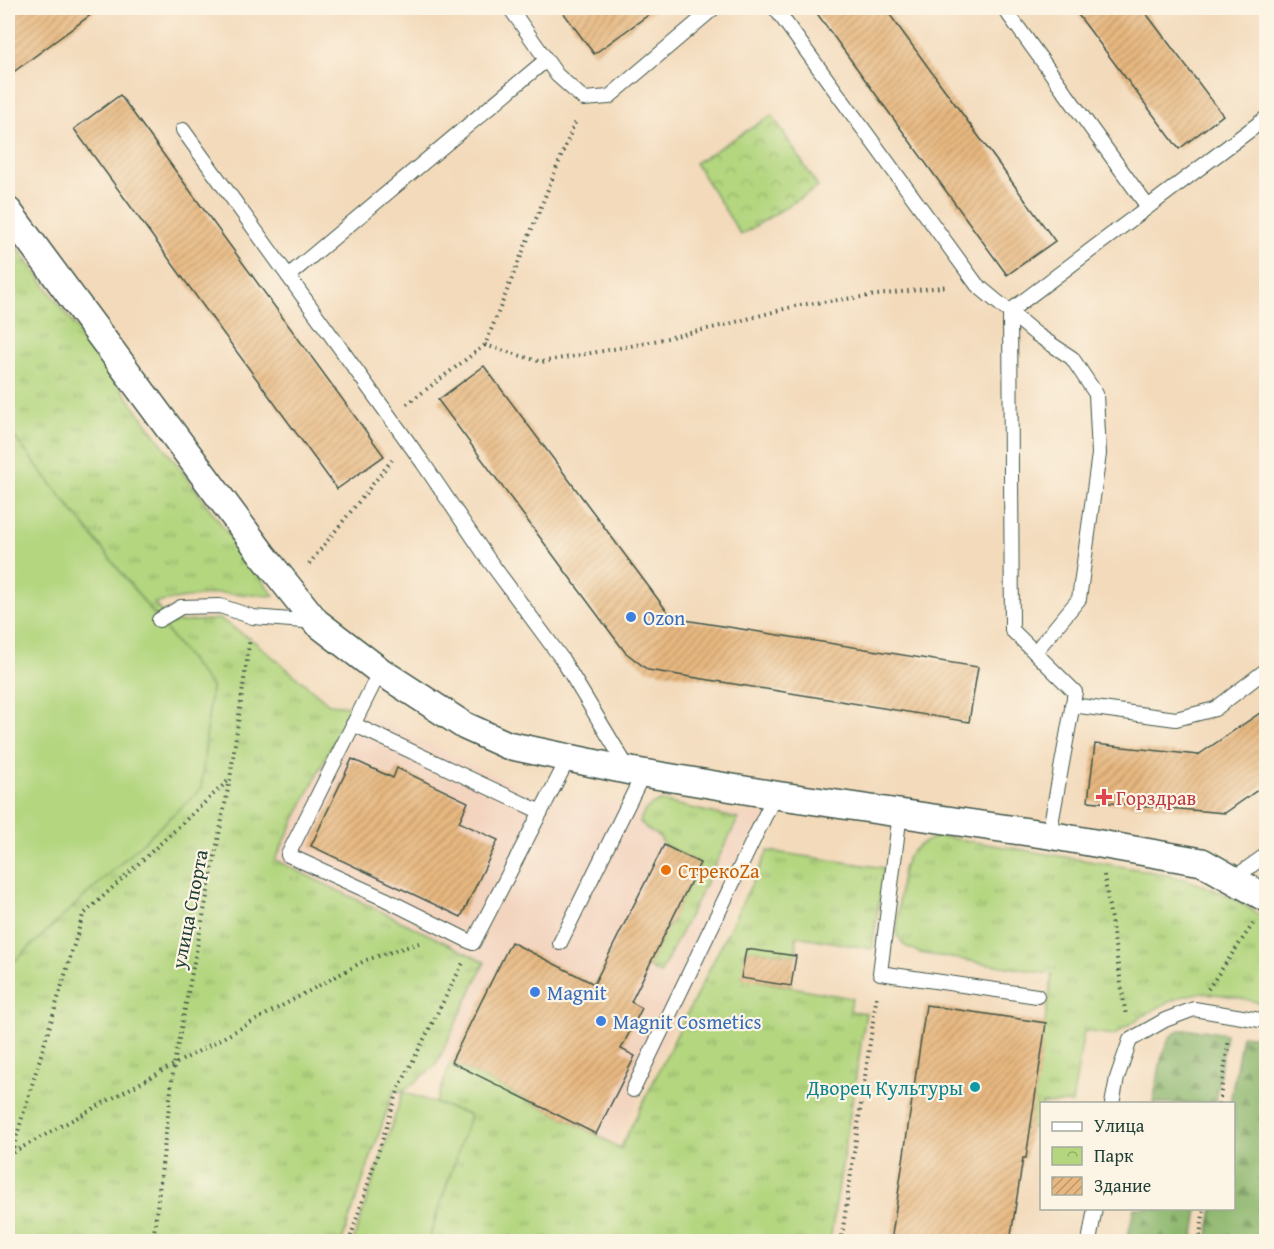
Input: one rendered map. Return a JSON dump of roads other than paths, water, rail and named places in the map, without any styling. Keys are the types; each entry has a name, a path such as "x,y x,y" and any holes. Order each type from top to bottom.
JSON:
{"street":[{"path":"8,211 262,554 316,622 380,671 465,726 507,745 637,773 1049,834 1202,862 1266,898"}],"lane":[{"path":"510,8 557,75 584,99 609,97 714,8"},
{"path":"775,8 977,285 1036,334 1072,358 1096,394 1099,454 1079,599 1035,652"},
{"path":"1004,8 1148,207"},
{"path":"288,276 546,60"},
{"path":"1010,311 1266,118"},
{"path":"183,130 410,445 488,559 562,659 637,773 560,943"},
{"path":"1010,311 1012,630 1075,692 1049,834"},
{"path":"159,620 181,607 220,606 253,617 316,622"},
{"path":"1072,705 1176,719 1215,709 1266,670"},
{"path":"380,671 288,855 385,899 473,943 568,759"},
{"path":"353,724 541,812"},
{"path":"633,1090 775,795"},
{"path":"900,813 880,973 1037,996"},
{"path":"1234,878 1266,855"},
{"path":"1112,1102 1117,1078 1130,1040 1165,1020 1194,1009 1266,1021"},
{"path":"1089,1242 1095,1210"}],"place":[{"name":"Ozon","path":"631,617"},
{"name":"Горздрав","path":"1104,797"},
{"name":"СтрекоZа","path":"666,870"},
{"name":"Magnit","path":"535,992"},
{"name":"Magnit Cosmetics","path":"601,1021"},
{"name":"Дворец Культуры","path":"975,1087"}]}
